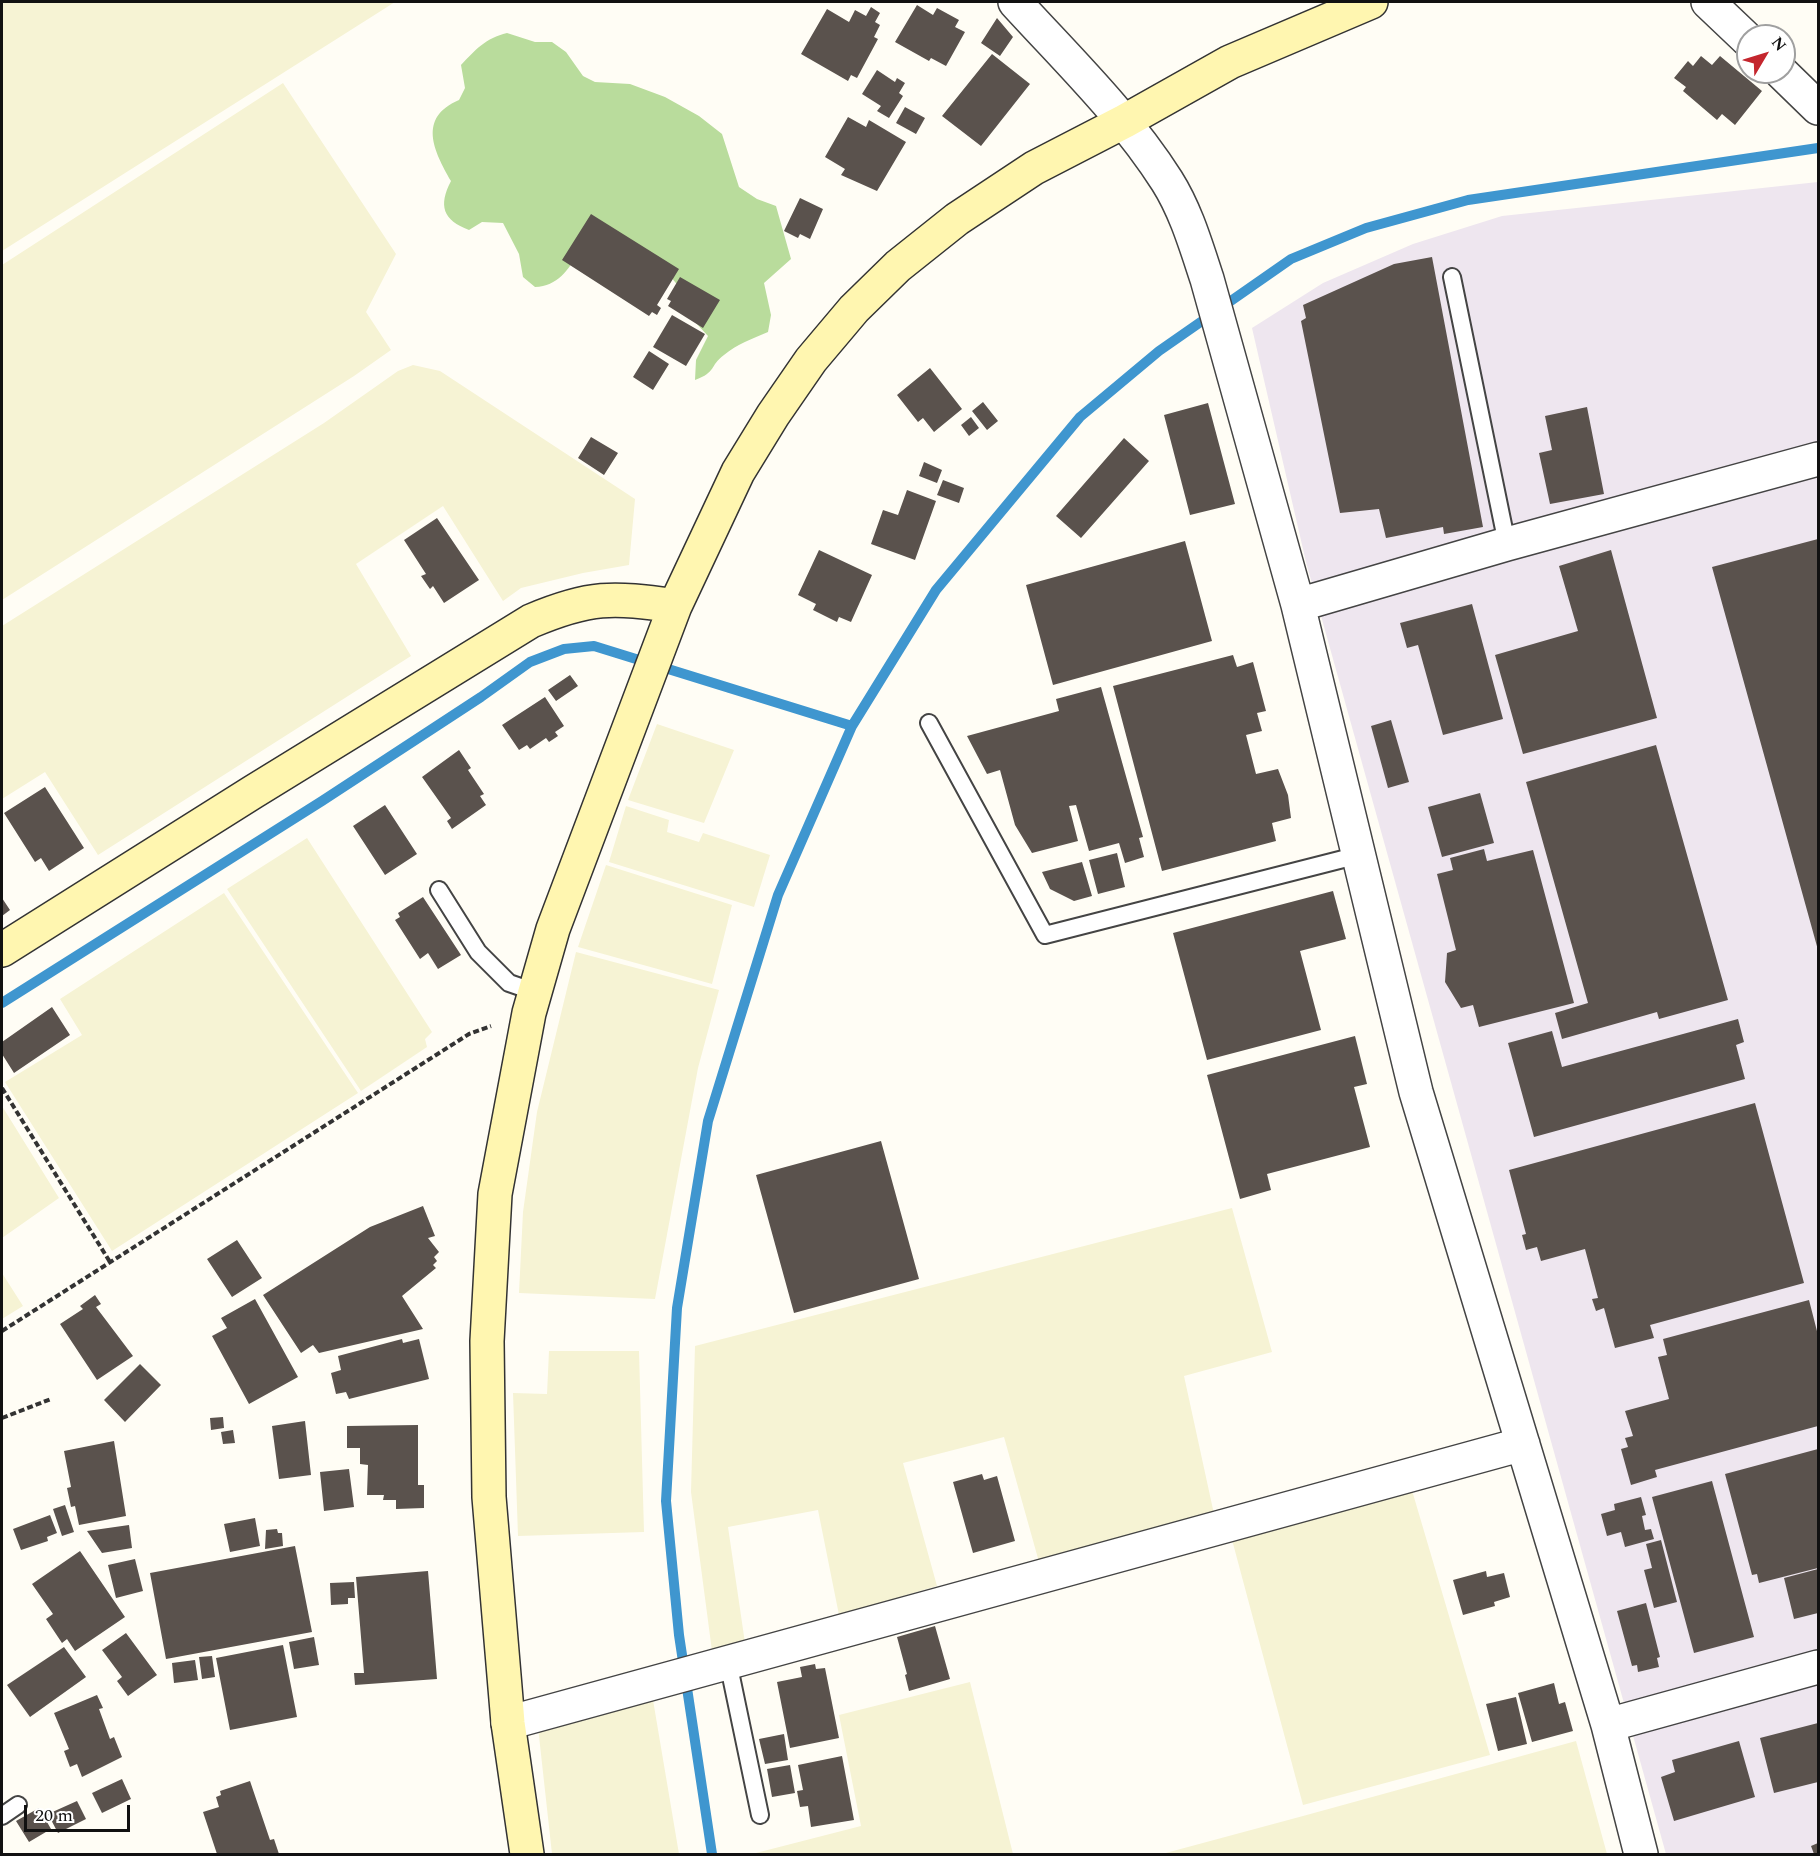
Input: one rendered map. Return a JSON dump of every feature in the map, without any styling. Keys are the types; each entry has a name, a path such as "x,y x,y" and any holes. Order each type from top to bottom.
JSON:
{"street":[{"path":"1016,2 1125,121 1168,183 1190,229 1207,279 1298,605 1416,1092 1608,1725 1641,1854"},
{"path":"527,1854 508,1723 489,1497 487,1341 495,1194 532,1003 553,929 675,606 738,472 811,360 854,309 898,266 957,219 1034,168 1125,121 1230,62 1371,2"},
{"path":"1708,2 1736,29"},
{"path":"1793,84 1818,108"},
{"path":"1298,605 1507,544 1818,459"},
{"path":"2,950 531,621 569,605 602,599 675,606"},
{"path":"508,1723 1523,1444"},
{"path":"1608,1725 1818,1667"}],"lane":[{"path":"1452,277 1507,544"},
{"path":"929,723 1045,936 1359,855"},
{"path":"439,890 478,952 532,1003"},
{"path":"728,1662 760,1815"},
{"path":"2,1816 18,1805"}],"path":[{"path":"2,1331 470,1034 532,1003"},
{"path":"2,1088 110,1262"},
{"path":"2,1418 51,1399"}],"shaded area":[{"path":"2,2 395,2 2,251"},
{"path":"283,83 396,254 366,312 391,350 354,376 2,600 2,265"},
{"path":"1818,182 1818,1854 1666,1854 1306,562 1252,328 1323,283 1413,244 1502,216"},
{"path":"413,365 440,371 635,499 629,565 521,588 503,601 443,506 356,564 411,656 98,855 45,772 2,799 2,626 324,423 398,371"},
{"path":"657,724 734,750 704,823 628,800"},
{"path":"626,806 669,820 667,832 699,842 703,833 770,855 754,907 609,862"},
{"path":"307,838 432,1032 425,1039 427,1047 361,1091 227,889"},
{"path":"606,865 732,905 712,984 578,947"},
{"path":"224,893 358,1093 112,1251 5,1082 82,1035 60,999"},
{"path":"576,952 719,990 698,1068 655,1299 519,1293 523,1212 537,1112"},
{"path":"2,1106 59,1198 2,1238"},
{"path":"1232,1208 1272,1352 1184,1376 1214,1514 1039,1562 1004,1437 903,1463 937,1586 839,1615 818,1510 728,1527 745,1643 712,1651 691,1492 695,1346"},
{"path":"2,1273 23,1306 2,1319"},
{"path":"549,1351 639,1351 644,1532 518,1536 513,1393 547,1394"},
{"path":"1411,1487 1490,1755 1303,1805 1231,1536"},
{"path":"970,1682 1013,1854 752,1854 861,1826 839,1715"},
{"path":"653,1700 679,1854 552,1854 538,1727"},
{"path":"1576,1741 1607,1854 1162,1854 1303,1816"}],"green space":[{"path":"507,33 535,42 552,42 566,52 583,76 595,82 630,84 665,97 699,116 722,134 739,187 757,199 776,206 791,259 764,283 771,315 768,332 734,348 719,359 707,374 695,380 696,360 708,336 683,309 680,288 661,265 579,252 562,276 550,284 535,287 523,277 519,254 503,223 482,222 469,230 448,217 444,205 451,181 435,147 434,126 438,116 446,107 459,100 465,88 461,65 487,41"}],"building":[{"path":"917,5 933,15 937,8 959,20 955,27 965,32 946,66 931,58 929,61 895,42"},
{"path":"871,7 880,13 875,22 880,25 874,37 878,39 857,78 851,75 848,81 801,54 827,9 849,22 855,10 866,16"},
{"path":"997,18 1013,37 1000,56 981,43"},
{"path":"992,54 1030,84 981,146 942,116"},
{"path":"1701,56 1712,65 1720,56 1736,69 1736,84 1754,84 1762,91 1735,125 1722,114 1717,120 1683,91 1686,87 1674,78 1688,61 1693,66"},
{"path":"877,70 895,82 897,78 905,83 899,93 903,96 889,118 877,111 881,106 862,94"},
{"path":"905,107 925,118 916,134 896,123"},
{"path":"848,117 866,127 869,120 906,142 877,191 841,175 845,169 825,157"},
{"path":"800,198 823,209 810,239 800,234 798,238 784,231"},
{"path":"591,214 679,269 657,305 661,308 657,315 652,312 649,316 562,260"},
{"path":"1432,257 1483,527 1444,534 1443,527 1386,538 1379,509 1340,513 1301,321 1306,318 1303,305 1394,264"},
{"path":"680,277 720,300 703,328 668,306 671,301 667,299"},
{"path":"672,315 705,334 686,366 653,347"},
{"path":"649,351 669,364 653,390 633,377"},
{"path":"930,368 962,409 934,432 923,418 918,422 897,395"},
{"path":"983,402 998,421 987,430 972,411"},
{"path":"1208,403 1235,504 1190,515 1164,415"},
{"path":"1587,407 1604,494 1550,504 1539,453 1552,450 1545,416"},
{"path":"971,417 979,428 969,436 961,425"},
{"path":"591,437 618,453 604,475 578,458"},
{"path":"1124,438 1149,461 1081,538 1056,516"},
{"path":"924,462 942,470 937,483 919,476"},
{"path":"943,480 964,488 959,503 937,495"},
{"path":"907,490 936,501 915,560 871,544 883,510 898,515"},
{"path":"437,518 479,580 444,603 433,586 430,589 421,576 426,574 404,540"},
{"path":"1818,539 1818,950 1712,567"},
{"path":"1185,541 1212,641 1053,685 1026,585"},
{"path":"819,550 872,575 851,622 839,617 837,622 813,610 816,604 798,595"},
{"path":"1611,550 1657,718 1523,754 1495,655 1578,631 1559,566"},
{"path":"1472,604 1503,719 1443,735 1418,645 1407,648 1400,623"},
{"path":"1233,655 1237,667 1253,662 1266,711 1257,713 1262,731 1246,735 1256,774 1278,769 1288,795 1291,818 1272,823 1276,841 1162,871 1113,686"},
{"path":"570,675 578,686 556,701 548,690"},
{"path":"1101,687 1143,837 1139,838 1144,857 1125,863 1119,843 1089,851 1076,805 1069,806 1078,841 1032,853 1015,825 1000,770 987,774 967,736 1059,711 1056,699"},
{"path":"545,697 564,726 555,732 558,736 549,742 546,738 530,749 527,745 519,750 502,725"},
{"path":"1391,720 1409,782 1388,788 1371,726"},
{"path":"1656,745 1728,1000 1659,1019 1657,1012 1562,1039 1555,1013 1588,1003 1526,782"},
{"path":"459,750 471,768 468,770 484,794 480,796 486,805 452,829 447,821 451,818 422,777"},
{"path":"45,787 84,848 49,871 41,858 35,862 4,813"},
{"path":"1480,793 1494,843 1442,857 1428,807"},
{"path":"385,805 417,854 385,875 353,826"},
{"path":"1484,849 1487,861 1533,850 1574,1003 1479,1027 1473,1005 1461,1008 1445,982 1447,953 1456,950 1437,874 1453,870 1450,858"},
{"path":"1117,853 1125,887 1098,894 1089,860"},
{"path":"1082,862 1092,896 1074,901 1050,889 1042,872"},
{"path":"1333,891 1346,939 1300,951 1321,1030 1207,1060 1173,933"},
{"path":"423,897 461,955 438,969 428,953 420,959 395,920 400,917 398,913"},
{"path":"2,898 10,910 2,916"},
{"path":"52,1007 70,1035 14,1073 2,1054 2,1042"},
{"path":"1738,1019 1744,1042 1736,1045 1745,1079 1534,1137 1508,1043 1552,1031 1562,1067"},
{"path":"1355,1036 1367,1084 1354,1087 1370,1147 1267,1174 1271,1190 1240,1199 1207,1075"},
{"path":"1755,1103 1804,1283 1650,1325 1654,1338 1615,1348 1604,1308 1596,1311 1592,1299 1598,1298 1585,1249 1541,1261 1537,1247 1526,1250 1522,1235 1526,1234 1509,1170"},
{"path":"881,1141 919,1279 794,1313 756,1175"},
{"path":"423,1206 435,1236 428,1238 439,1252 434,1257 437,1261 433,1265 436,1268 402,1296 423,1329 319,1353 313,1345 301,1353 263,1295 370,1227"},
{"path":"237,1240 262,1278 232,1297 207,1259"},
{"path":"95,1295 101,1304 96,1307 133,1356 97,1380 60,1324 83,1309 80,1306"},
{"path":"255,1299 298,1377 249,1404 212,1336 227,1328 221,1318"},
{"path":"1809,1300 1818,1335 1818,1426 1655,1470 1657,1477 1631,1485 1621,1449 1628,1447 1625,1438 1633,1436 1625,1411 1669,1399 1658,1357 1667,1355 1663,1339"},
{"path":"402,1339 403,1343 419,1339 429,1379 349,1399 346,1392 336,1394 331,1373 341,1370 338,1356"},
{"path":"140,1364 161,1385 125,1422 104,1400"},
{"path":"223,1417 224,1428 211,1430 210,1418"},
{"path":"305,1421 311,1475 279,1479 272,1426"},
{"path":"418,1425 418,1485 424,1485 424,1508 396,1509 396,1500 383,1500 384,1495 367,1495 368,1465 360,1464 360,1448 347,1448 347,1426"},
{"path":"233,1430 235,1443 223,1444 221,1432"},
{"path":"114,1441 126,1516 79,1525 75,1506 71,1507 67,1488 71,1487 64,1451"},
{"path":"1818,1449 1818,1568 1759,1583 1757,1574 1752,1575 1725,1474"},
{"path":"349,1469 354,1507 324,1511 320,1472"},
{"path":"982,1474 984,1480 997,1476 1015,1541 973,1553 953,1482"},
{"path":"1712,1481 1754,1637 1694,1653 1652,1497"},
{"path":"1641,1497 1646,1515 1642,1516 1645,1530 1651,1529 1654,1539 1625,1547 1621,1532 1607,1536 1601,1514 1615,1510 1614,1504"},
{"path":"65,1505 74,1532 62,1536 53,1509"},
{"path":"50,1515 57,1533 47,1537 48,1541 21,1550 13,1529"},
{"path":"255,1518 260,1546 230,1552 224,1524"},
{"path":"129,1525 132,1548 102,1553 87,1531"},
{"path":"277,1529 278,1533 282,1533 283,1546 265,1549 266,1530"},
{"path":"1661,1540 1677,1602 1654,1608 1644,1570 1652,1568 1646,1544"},
{"path":"295,1546 312,1632 166,1659 150,1573"},
{"path":"80,1551 125,1617 75,1651 67,1639 62,1643 46,1619 53,1614 32,1584"},
{"path":"135,1559 143,1591 116,1598 108,1565"},
{"path":"1818,1569 1818,1613 1794,1619 1784,1578"},
{"path":"428,1571 437,1679 355,1685 354,1673 364,1673 356,1577"},
{"path":"1486,1571 1487,1577 1504,1573 1510,1597 1494,1602 1495,1606 1463,1615 1453,1580"},
{"path":"354,1582 355,1598 348,1598 348,1604 331,1605 330,1583"},
{"path":"1646,1603 1660,1657 1657,1658 1659,1667 1638,1672 1637,1665 1632,1666 1617,1611"},
{"path":"935,1626 950,1679 909,1691 897,1637"},
{"path":"126,1633 157,1675 128,1696 117,1681 122,1677 102,1650"},
{"path":"314,1637 319,1665 294,1669 289,1642"},
{"path":"283,1645 297,1717 230,1730 216,1658"},
{"path":"64,1647 86,1677 30,1717 7,1685"},
{"path":"212,1656 215,1677 202,1679 199,1657"},
{"path":"195,1660 198,1680 174,1683 172,1663"},
{"path":"815,1664 816,1669 825,1668 839,1738 790,1748 777,1682 802,1677 800,1667"},
{"path":"1554,1683 1559,1704 1565,1702 1573,1731 1532,1742 1518,1693"},
{"path":"97,1695 103,1708 99,1709 110,1739 114,1737 122,1757 82,1777 77,1764 70,1767 64,1751 69,1749 54,1713"},
{"path":"1516,1697 1527,1744 1498,1751 1486,1704"},
{"path":"1818,1723 1818,1782 1774,1793 1760,1738"},
{"path":"784,1734 788,1760 765,1764 759,1739"},
{"path":"1739,1741 1755,1797 1674,1821 1661,1777 1675,1772 1672,1760"},
{"path":"842,1756 854,1820 811,1827 808,1806 800,1807 797,1791 803,1790 798,1765"},
{"path":"790,1765 795,1793 772,1797 767,1769"},
{"path":"122,1779 131,1799 102,1813 92,1793"},
{"path":"250,1781 270,1840 274,1839 279,1854 217,1854 203,1812 219,1807 216,1797 221,1795 220,1791"},
{"path":"77,1801 86,1819 58,1833 48,1814"},
{"path":"39,1808 51,1829 29,1842 16,1821"},
{"path":"1818,1843 1818,1854 1814,1854 1811,1846"}],"waterway":[{"path":"712,1854 679,1635 666,1501 677,1308 708,1121 778,895 852,726 936,590 1080,417 1159,351 1291,259 1366,228 1468,200 1818,148"},
{"path":"2,1003 322,801 481,697 530,662 564,649 594,646 852,726"}]}
